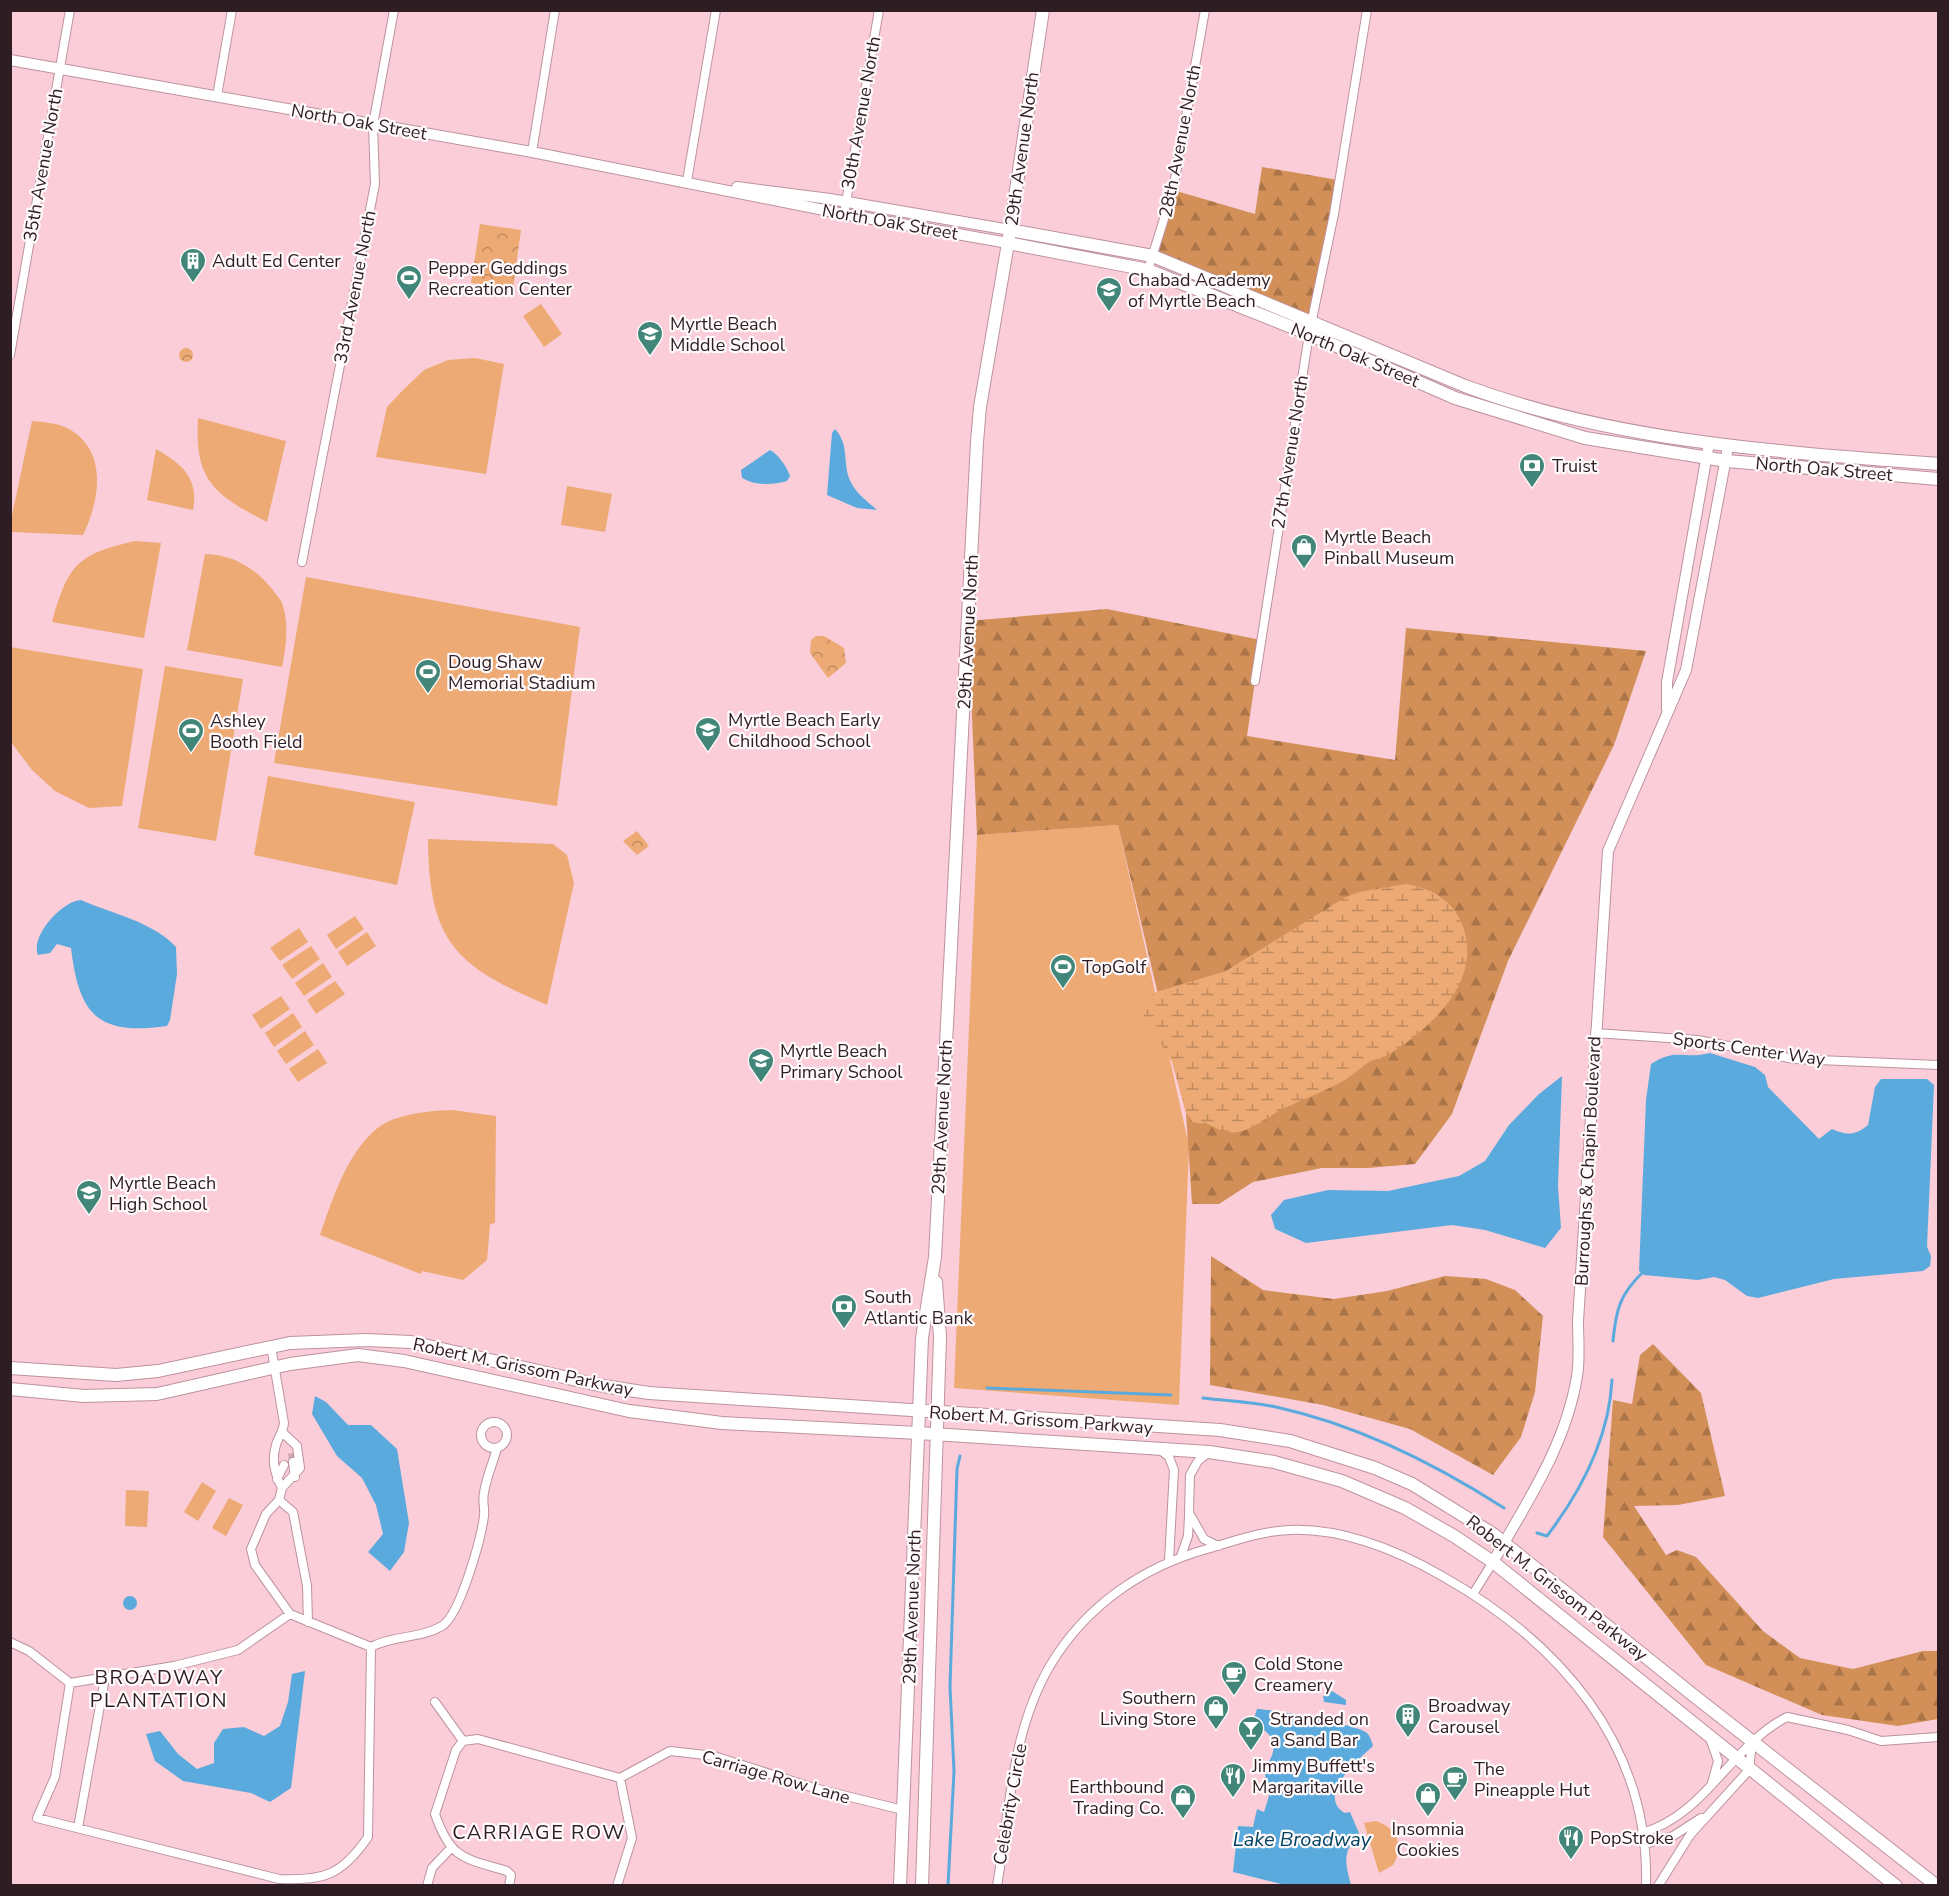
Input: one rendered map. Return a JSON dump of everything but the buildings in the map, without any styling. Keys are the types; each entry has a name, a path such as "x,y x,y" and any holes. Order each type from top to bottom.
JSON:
{"main road":[{"name":"29th Avenue North","path":"900,1886 922,1338 935,1257 977,442 980,407 1008,243 1042,10"},
{"name":"North Oak Street","path":"1010,230 1153,256 1515,405 1578,421 1728,447 1938,464"},
{"name":"North Oak Street","path":"1008,243 1148,270 1310,334 1455,398 1585,438 1727,461 1938,479"},
{"name":"29th Avenue North","path":"922,1886 940,1337 935,1257"},
{"name":"Robert M. Grissom Parkway","path":"10,1368 116,1375 147,1372 290,1342 366,1340 411,1342 603,1386 649,1393 937,1414 1220,1430 1290,1441 1339,1454 1412,1484 1452,1507 1504,1542 1752,1742 1937,1886"},
{"name":"Robert M. Grissom Parkway","path":"10,1389 84,1396 157,1394 274,1368 358,1355 404,1361 640,1412 722,1423 918,1432 1209,1452 1264,1460 1310,1471 1367,1491 1426,1519 1493,1562 1896,1886"}],"street":[{"name":"35th Avenue North","path":"10,355 70,10"},
{"path":"217,96 232,10"},
{"name":"33rd Avenue North","path":"302,562 375,184 373,125 394,10"},
{"path":"532,152 555,10"},
{"path":"687,182 716,10"},
{"name":"30th Avenue North","path":"844,214 879,10"},
{"name":"28th Avenue North","path":"1148,270 1173,190 1205,10"},
{"name":"27th Avenue North","path":"1255,681 1312,320 1334,214 1367,10"},
{"name":"North Oak Street","path":"10,60 532,152 844,214 1008,243"},
{"name":"North Oak Street","path":"707,186 759,188 1010,230"},
{"name":"Burroughs & Chapin Boulevard","path":"1666,715 1667,682 1709,443"},
{"name":"Burroughs & Chapin Boulevard","path":"1473,1594 1564,1432 1578,1375 1578,1321 1608,851 1623,811 1686,670 1728,447"},
{"name":"Sports Center Way","path":"1595,1033 1698,1040 1794,1059 1938,1065"},
{"path":"271,1346 284,1423 284,1433 276,1444 274,1464 277,1479 282,1488"},
{"path":"284,1433 297,1446 300,1468 295,1477 282,1488 279,1500 266,1514 251,1549 255,1565 290,1614 371,1647"},
{"path":"290,1441 292,1453"},
{"path":"276,1444 283,1460 277,1479"},
{"path":"371,1647 383,1640 429,1632 443,1626 454,1615 484,1515 483,1494 497,1448"},
{"path":"1159,1449 1169,1457 1174,1470 1169,1561"},
{"path":"1181,1556 1188,1536 1190,1475 1198,1461 1209,1452"},
{"path":"293,1462 295,1477"},
{"path":"279,1500 293,1512 307,1586 308,1622"},
{"path":"1189,1514 1204,1539 1218,1546"},
{"name":"Celebrity Circle","path":"997,1886 1011,1777 1025,1723 1044,1677 1072,1634 1093,1612 1122,1589 1169,1561 1266,1533 1292,1530 1316,1532 1391,1551 1473,1594 1535,1639 1562,1666 1599,1715 1623,1764 1645,1844 1646,1886"},
{"path":"10,1642 29,1651 70,1683 174,1666 238,1650 290,1614"},
{"path":"70,1683 55,1777 37,1818 279,1879 308,1880 327,1875 353,1860 368,1837 371,1647"},
{"path":"78,1828 105,1678"},
{"path":"435,1701 463,1741"},
{"path":"1642,1833 1678,1818 1697,1803 1712,1784 1766,1728 1787,1717 1848,1730 1881,1741 1938,1737"},
{"path":"1710,1738 1718,1761 1712,1784"},
{"path":"509,1886 511,1875 507,1871 464,1858 451,1848 435,1814 456,1750 463,1741 478,1739 620,1778 632,1838 617,1886"},
{"path":"1658,1886 1690,1835 1718,1807 1749,1770 1752,1742"},
{"name":"Carriage Row Lane","path":"620,1778 670,1751 714,1756 814,1788 903,1810"},
{"path":"1645,1844 1685,1830 1718,1807"},
{"path":"427,1886 432,1868 451,1848"}],"green space":[{"path":"1262,167 1338,180 1312,320 1153,256 1173,190 1255,214"},
{"path":"480,224 521,230 513,288 471,283"},
{"path":"541,304 562,334 544,347 523,316"},
{"path":"186,348 191,350 193,355 191,360 186,362 181,360 179,355 181,350"},
{"path":"475,358 504,364 486,474 376,457 387,407 403,390 424,370 448,360"},
{"path":"198,418 286,441 267,522 233,503 211,483 200,457"},
{"path":"32,421 56,424 69,429 81,438 90,450 97,477 96,492 83,535 11,532 11,520"},
{"path":"156,449 181,466 191,481 193,510 147,500"},
{"path":"567,486 612,494 605,532 561,525"},
{"path":"135,541 161,543 144,638 52,622 64,587 78,565 87,557 100,551"},
{"path":"205,554 225,557 243,564 259,575 280,600 285,613 286,628 282,667 187,650"},
{"name":"Doug Shaw Memorial Stadium","path":"306,577 580,627 557,806 274,763"},
{"path":"1107,609 1261,640 1247,736 1395,760 1406,628 1646,651 1614,745 1508,961 1452,1114 1415,1164 1368,1168 1322,1168 1253,1182 1219,1204 1192,1204 1186,1113 1118,825 977,835 968,621"},
{"path":"816,636 824,636 844,648 846,663 828,678 810,653 811,640"},
{"path":"10,647 143,669 122,806 89,808 55,791 32,770 11,742"},
{"name":"Ashley Booth Field","path":"165,666 243,679 216,841 138,828"},
{"path":"268,776 415,802 397,885 254,855"},
{"name":"TopGolf","path":"1118,825 1189,1146 1179,1405 954,1388 977,835"},
{"path":"637,831 649,846 637,855 623,841"},
{"path":"428,839 553,844 567,855 574,883 547,1005 490,977 470,963 454,946 442,927 434,903"},
{"path":"1406,884 1423,888 1446,901 1458,915 1467,945 1466,965 1459,984 1435,1019 1401,1046 1384,1057 1368,1063 1345,1080 1245,1130 1230,1132 1204,1122 1202,1124 1193,1122 1186,1113 1172,1062 1141,1011 1143,1002 1156,992 1226,971 1344,898 1359,892"},
{"path":"355,916 364,929 336,949 327,935"},
{"path":"299,928 308,942 280,961 270,948"},
{"path":"367,932 376,946 347,966 338,952"},
{"path":"311,946 320,959 292,979 282,965"},
{"path":"323,963 332,977 304,996 295,983"},
{"path":"335,981 345,994 316,1014 307,1000"},
{"path":"281,996 290,1009 261,1029 252,1015"},
{"path":"293,1013 302,1027 274,1047 265,1033"},
{"path":"305,1031 314,1045 286,1064 277,1051"},
{"path":"318,1049 327,1063 298,1082 289,1069"},
{"path":"452,1110 496,1116 495,1223 490,1224 487,1260 463,1280 422,1271 421,1274 320,1235 347,1167 363,1142 373,1132 399,1117"},
{"path":"1211,1256 1263,1290 1334,1299 1387,1291 1445,1276 1486,1279 1515,1290 1543,1316 1535,1392 1521,1437 1493,1475 1410,1429 1323,1405 1210,1385"},
{"path":"1653,1344 1701,1393 1725,1496 1678,1505 1634,1506 1666,1555 1677,1550 1696,1557 1763,1631 1800,1658 1853,1669 1923,1651 1938,1651 1938,1719 1898,1726 1822,1715 1706,1665 1603,1537 1613,1400 1632,1404 1640,1355"},
{"path":"202,1482 216,1491 198,1521 184,1512"},
{"path":"126,1490 149,1491 147,1527 125,1526"},
{"path":"229,1498 243,1505 226,1536 212,1528"},
{"path":"1376,1821 1394,1833 1398,1845 1397,1858 1393,1865 1379,1873 1364,1823"}],"water":[{"path":"835,429 842,441 851,483 861,496 877,510 857,508 827,495 832,433"},
{"path":"770,450 787,469 790,476 787,481 764,484 742,478 741,470"},
{"path":"81,900 144,924 176,947 177,974 170,1020 167,1026 143,1028 108,1023 96,1016 87,1005 80,990 71,948 57,944 50,953 38,955 39,939 49,921 65,906"},
{"path":"1710,1053 1755,1067 1765,1075 1768,1087 1819,1139 1832,1129 1842,1133 1851,1133 1868,1125 1875,1087 1881,1079 1927,1079 1934,1085 1927,1247 1931,1256 1930,1266 1923,1271 1834,1279 1758,1298 1747,1296 1725,1280 1714,1277 1698,1280 1644,1275 1639,1271 1646,1100 1651,1064 1667,1056"},
{"path":"1562,1076 1558,1186 1561,1228 1545,1248 1485,1230 1452,1225 1306,1243 1275,1229 1271,1215 1284,1200 1328,1190 1388,1191 1459,1176 1485,1161 1509,1125 1539,1094"},
{"path":"315,1396 326,1402 348,1425 371,1425 397,1449 409,1523 404,1552 390,1571 368,1552 383,1534 376,1505 362,1478 337,1456 312,1414"},
{"path":"130,1596 135,1598 137,1603 135,1608 130,1610 125,1608 123,1603 125,1598"},
{"path":"305,1671 291,1788 270,1802 251,1793 183,1781 155,1761 146,1734 160,1731 178,1754 197,1769 214,1763 214,1743 223,1729 244,1727 264,1736 280,1726 288,1702 292,1674"},
{"path":"1332,1691 1346,1700 1346,1705 1324,1702 1323,1696"},
{"name":"Lake Broadway","path":"1257,1709 1333,1722 1361,1730 1370,1737 1373,1746 1343,1778 1337,1787 1335,1797 1337,1806 1345,1813 1350,1812 1359,1833 1350,1846 1346,1858 1351,1885 1285,1885 1233,1872 1238,1826 1253,1827 1257,1809 1264,1812 1269,1796 1264,1769 1272,1755 1273,1743 1267,1732 1252,1724"}],"waterway":[{"path":"1613,1341 1618,1311 1624,1295 1644,1271"},
{"path":"1537,1533 1547,1536 1572,1500 1592,1462 1606,1422 1612,1380"},
{"path":"987,1388 1171,1395"},
{"path":"1203,1398 1276,1407 1336,1424 1423,1461 1504,1508"},
{"path":"948,1886 954,1771 950,1687 957,1469 960,1456"}],"tunnel":[{"path":"292,1453 293,1462"}],"place":[{"name":"Adult Ed Center","path":"193,284"},
{"name":"Pepper Geddings Recreation Center","path":"409,301"},
{"name":"Chabad Academy of Myrtle Beach","path":"1109,313"},
{"name":"Myrtle Beach Middle School","path":"650,357"},
{"name":"Truist","path":"1532,489"},
{"name":"Myrtle Beach Pinball Museum","path":"1304,570"},
{"name":"Doug Shaw Memorial Stadium","path":"428,695"},
{"name":"Myrtle Beach Early Childhood School","path":"708,753"},
{"name":"Ashley Booth Field","path":"191,754"},
{"name":"TopGolf","path":"1063,990"},
{"name":"Myrtle Beach Primary School","path":"761,1084"},
{"name":"Myrtle Beach High School","path":"89,1216"},
{"name":"South Atlantic Bank","path":"844,1330"},
{"name":"Cold Stone Creamery","path":"1234,1697"},
{"name":"Southern Living Store","path":"1216,1731"},
{"name":"Broadway Carousel","path":"1408,1739"},
{"name":"Stranded on a Sand Bar","path":"1251,1752"},
{"name":"Jimmy Buffett's Margaritaville","path":"1233,1799"},
{"name":"The Pineapple Hut","path":"1455,1802"},
{"name":"Insomnia Cookies","path":"1428,1818"},
{"name":"Earthbound Trading Co.","path":"1183,1820"},
{"name":"PopStroke","path":"1571,1861"}],"district":[{"name":"BROADWAY PLANTATION","path":"159,1688"},
{"name":"CARRIAGE ROW","path":"539,1832"}]}
